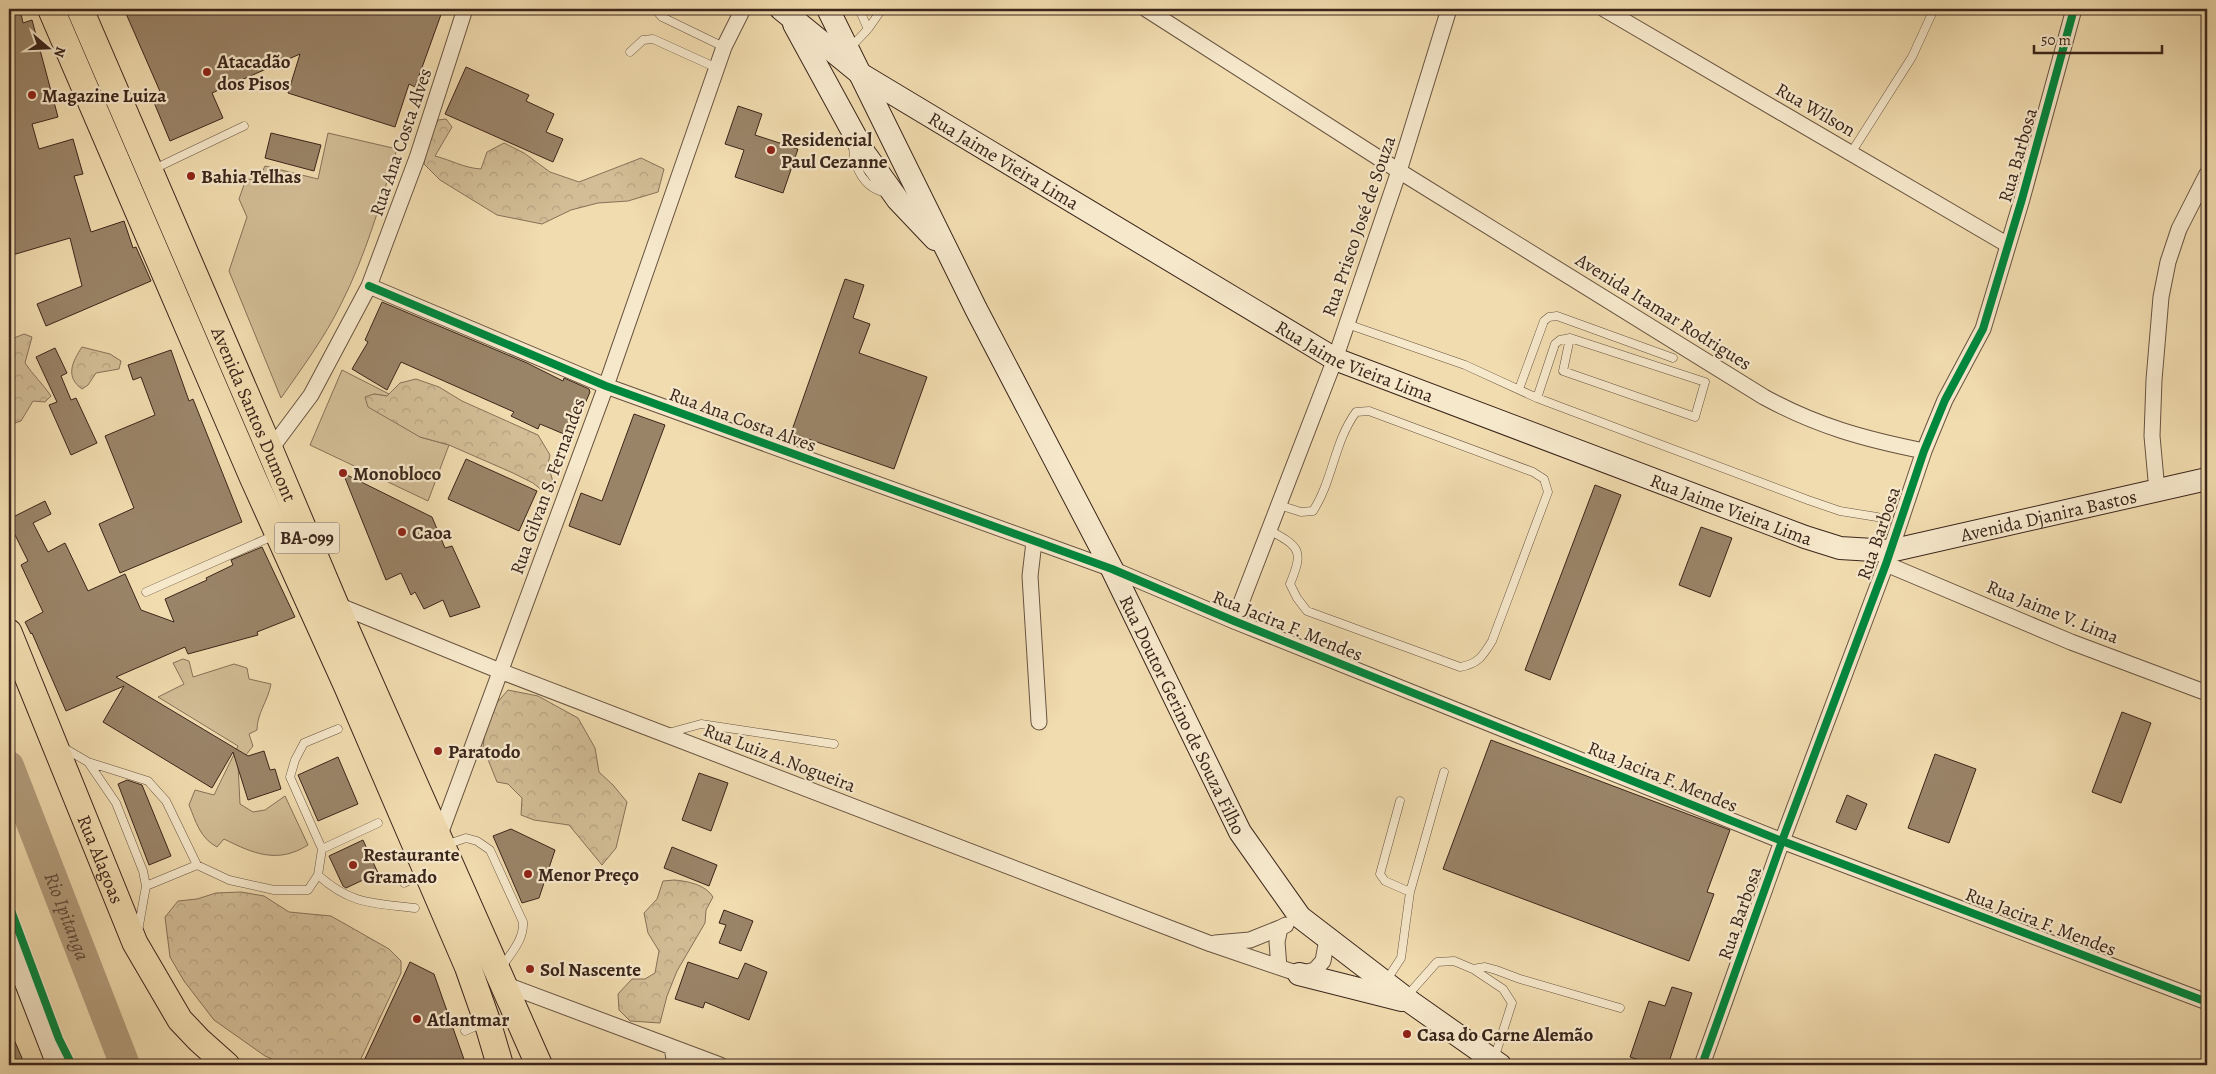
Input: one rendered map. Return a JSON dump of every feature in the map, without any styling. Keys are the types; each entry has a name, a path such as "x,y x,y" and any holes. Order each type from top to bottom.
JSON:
{"highway":[{"name":"Avenida Santos Dumont","path":"51,9 253,478 279,534 415,877 468,966 476,1026 500,1065"},
{"name":"Avenida Santos Dumont","path":"80,9 270,450 334,604 539,1065"}],"main road":[{"name":"Rua Doutor Gerino de Souza Filho","path":"828,9 976,310 1112,569 1240,832 1300,917 1385,983 1497,1063"},
{"name":"Rua Doutor Gerino de Souza Filho","path":"786,13 856,138 895,194 951,256"},
{"name":"Rua Jaime Vieira Lima","path":"786,13 862,75 1335,359 1806,537 1840,548 1888,557"},
{"name":"Avenida Djanira Bastos","path":"1888,557 2207,479"},
{"name":"Rua Alagoas","path":"9,632 135,942 180,1020 227,1065"},
{"path":"9,939 58,1065"},
{"path":"1289,971 1409,1000"}],"street":[{"name":"Rua Ana Costa Alves","path":"270,450 311,395 369,286 418,158 465,9"},
{"name":"Rua Gilvan S. Fernandes","path":"441,842 500,671 606,386 724,47 743,9"},
{"name":"Avenida Itamar Rodrigues","path":"1146,9 1399,171 1764,397 1796,414 1833,429 1924,451"},
{"name":"Rua Prisco José de Souza","path":"1234,621 1335,359 1399,171 1449,9"},
{"name":"Rua Wilson","path":"1604,9 2008,245"},
{"name":"Rua Barbosa","path":"1702,1065 1782,841 1888,557 1924,451 1945,400 1983,329 2074,9"},
{"path":"2157,491 2152,436 2154,380 2161,297 2168,262 2179,229 2207,174"},
{"name":"Rua Ana Costa Alves","path":"369,286 606,386 1112,569"},
{"path":"1034,542 1030,585 1039,722"},
{"name":"Rua Jaime V. Lima","path":"1888,557 2071,642 2207,693"},
{"name":"Rua Jacira F. Mendes","path":"1112,569 1234,621 1782,841 2207,1002"},
{"name":"Rua Luiz A.Nogueira","path":"334,604 500,671 1211,944 1289,971"},
{"name":"Rua Luiz A.Nogueira","path":"1211,944 1250,940 1280,928 1300,917"},
{"path":"1280,928 1278,942 1289,971 1315,970 1323,961 1328,939"},
{"path":"501,978 720,1065"},
{"path":"672,1047 676,1065"}],"lane":[{"path":"656,9 662,17 724,47"},
{"path":"858,9 868,29"},
{"path":"849,49 868,29 882,9"},
{"path":"1851,153 1912,57 1934,9"},
{"path":"630,52 642,40 653,39 717,68"},
{"path":"150,171 244,126"},
{"path":"1518,390 1544,321 1549,317 1557,316 1673,358"},
{"path":"1347,324 1465,365 1537,398 1832,509 1876,517"},
{"path":"1537,398 1555,344 1560,340 1570,338 1705,382 1695,417 1563,372 1570,338"},
{"path":"1269,530 1287,539 1296,549 1298,562 1290,584 1297,598 1307,611 1460,667 1471,665 1481,659 1492,641 1548,492 1544,479 1533,472 1369,411 1356,412 1345,427 1320,500 1313,511 1300,512 1278,505"},
{"path":"146,592 279,534"},
{"path":"664,734 701,724 834,744"},
{"path":"54,742 88,762 148,781 166,801 197,866 229,880 274,890 308,890 318,875 322,849 290,777 295,760 304,743 338,730"},
{"path":"88,762 116,803 143,871 146,886 135,942"},
{"path":"1385,983 1401,958 1410,892 1444,772"},
{"path":"1400,801 1380,874 1385,881 1410,892"},
{"path":"322,849 378,823"},
{"path":"441,842 466,838 477,840 490,850 523,922 520,940 501,978"},
{"path":"146,886 197,866"},
{"path":"318,875 333,889 358,901 415,908"},
{"path":"1409,1000 1437,962 1454,961 1474,969 1503,989 1512,1004 1497,1063"},
{"path":"1474,969 1485,967 1620,1008"}],"green space":[{"path":"446,119 452,127 435,156 463,166 481,169 487,152 504,143 524,153 550,172 579,182 641,158 664,169 658,192 628,201 598,203 571,210 542,224 497,215 440,180 424,164 427,146 438,120"},
{"path":"328,133 397,149 372,228 350,285 321,340 281,398 229,271 247,217 239,199 246,179 258,180 265,166 318,179"},
{"path":"24,334 32,337 25,363 51,396 45,402 33,401 21,421 9,425 9,340"},
{"path":"82,347 110,354 121,361 119,369 96,373 88,385 82,389 73,379 72,369 75,358"},
{"path":"342,370 389,394 387,396 374,394 420,437 449,445 428,501 310,445"},
{"path":"416,379 439,387 462,401 538,435 550,455 548,464 553,482 548,490 543,491 533,483 513,473 449,445 420,437 368,407 365,397 374,394 387,396 400,383"},
{"path":"183,659 189,661 193,677 234,664 247,668 249,679 271,684 257,724 257,730 249,734 253,746 238,765 240,804 253,812 265,810 285,796 308,845 286,854 266,855 246,849 224,839 217,847 206,839 196,823 189,805 195,790 214,795 238,746 158,697 184,684 173,663"},
{"path":"508,690 538,696 578,718 595,748 599,772 627,802 616,848 602,865 569,825 534,820 521,815 522,798 508,784 497,782 483,747 485,731 495,705"},
{"path":"674,880 691,883 706,889 713,897 706,910 705,923 677,971 667,996 660,1023 630,1021 619,1010 618,994 632,979 645,979 655,973 659,951 648,933 644,913 657,899 663,881"},
{"path":"241,892 264,896 289,912 331,916 389,949 401,961 401,973 358,1065 286,1065 265,1056 214,1020 184,981 170,957 165,917 178,901 197,899 216,893"}],"building":[{"path":"9,9 20,9 23,23 32,20 58,117 32,124 39,149 73,139 83,174 74,176 91,232 124,221 133,248 136,247 151,281 46,326 37,304 82,286 70,238 9,256"},
{"path":"124,9 443,9 415,87 409,84 395,127 288,93 300,54 212,93 223,118 170,141 153,100 162,96"},
{"path":"466,67 529,95 526,101 554,114 546,132 563,139 553,162 445,114"},
{"name":"Residencial Paul Cezanne","path":"738,106 762,114 755,135 798,149 783,193 735,177 744,150 725,144"},
{"path":"271,133 321,145 314,171 265,158"},
{"path":"845,279 864,285 853,318 870,324 859,353 927,377 894,469 791,433"},
{"path":"382,302 527,363 563,381 564,378 589,389 590,392 571,437 540,424 538,429 511,416 514,412 401,362 387,390 352,369 368,342 365,340"},
{"path":"55,348 67,373 61,376 71,400 76,398 97,443 71,455 49,405 57,402 36,357"},
{"path":"171,350 189,401 193,399 242,522 120,573 99,524 134,508 105,436 155,415 141,377 133,380 128,365"},
{"path":"634,414 665,425 620,545 569,526 581,493 602,501"},
{"path":"466,459 537,491 519,531 448,499"},
{"name":"Caoa","path":"343,473 432,517 445,548 452,546 480,607 450,617 443,600 424,609 415,592 411,595 401,573 386,580"},
{"path":"1595,485 1621,495 1550,680 1525,670"},
{"path":"45,501 51,514 33,523 48,552 65,543 88,591 125,574 141,610 174,622 165,599 207,580 206,578 233,565 231,560 262,547 295,617 257,632 258,635 188,654 185,647 116,677 248,756 264,751 270,770 275,769 281,789 248,800 233,752 212,788 103,722 124,686 66,711 32,633 25,622 43,612 21,565 28,561 14,533 9,535 9,519"},
{"path":"1701,527 1732,538 1710,597 1679,585"},
{"path":"2122,712 2151,723 2121,803 2092,792"},
{"path":"1491,740 1730,830 1707,892 1714,894 1689,961 1443,869"},
{"path":"1935,754 1976,769 1949,843 1908,828"},
{"path":"338,757 358,804 318,821 298,775"},
{"path":"699,773 728,783 711,831 682,820"},
{"path":"127,780 142,785 171,856 149,865 118,784"},
{"path":"1847,795 1867,804 1856,830 1836,822"},
{"name":"Menor Preço","path":"511,829 555,850 539,898 522,903 493,836"},
{"name":"Restaurante Gramado","path":"363,840 378,873 346,888 343,886 329,856"},
{"path":"672,847 717,865 709,886 664,868"},
{"path":"724,910 753,921 741,951 719,943 726,925 719,923"},
{"name":"Atlantmar","path":"410,962 434,974 466,1065 362,1065"},
{"path":"688,962 738,979 745,963 767,972 749,1020 705,1002 703,1008 675,999"},
{"path":"1672,987 1692,993 1668,1065 1655,1065 1630,1057 1649,1001 1665,1006"},
{"path":"9,1028 25,1065 9,1065"}],"waterway":[{"name":"Rio Ipitanga","path":"9,766 125,1065"}],"cycle path":[{"path":"1702,1065 1782,841 1886,564 1924,451 1945,400 1983,329 2022,199 2074,9"},
{"path":"369,286 606,386 1112,569 1234,621 1782,841 2207,1002"},
{"path":"9,905 59,1039 72,1065"}],"place":[{"name":"Atacadão dos Pisos","path":"207,72"},
{"name":"Magazine Luiza","path":"32,95"},
{"name":"Residencial Paul Cezanne","path":"771,150"},
{"name":"Bahia Telhas","path":"191,176"},
{"name":"Monobloco","path":"343,473"},
{"name":"Caoa","path":"402,532"},
{"name":"Paratodo","path":"438,751"},
{"name":"Restaurante Gramado","path":"353,865"},
{"name":"Menor Preço","path":"528,874"},
{"name":"Sol Nascente","path":"530,969"},
{"name":"Atlantmar","path":"417,1019"},
{"name":"Casa do Carne Alemão","path":"1407,1034"}]}
